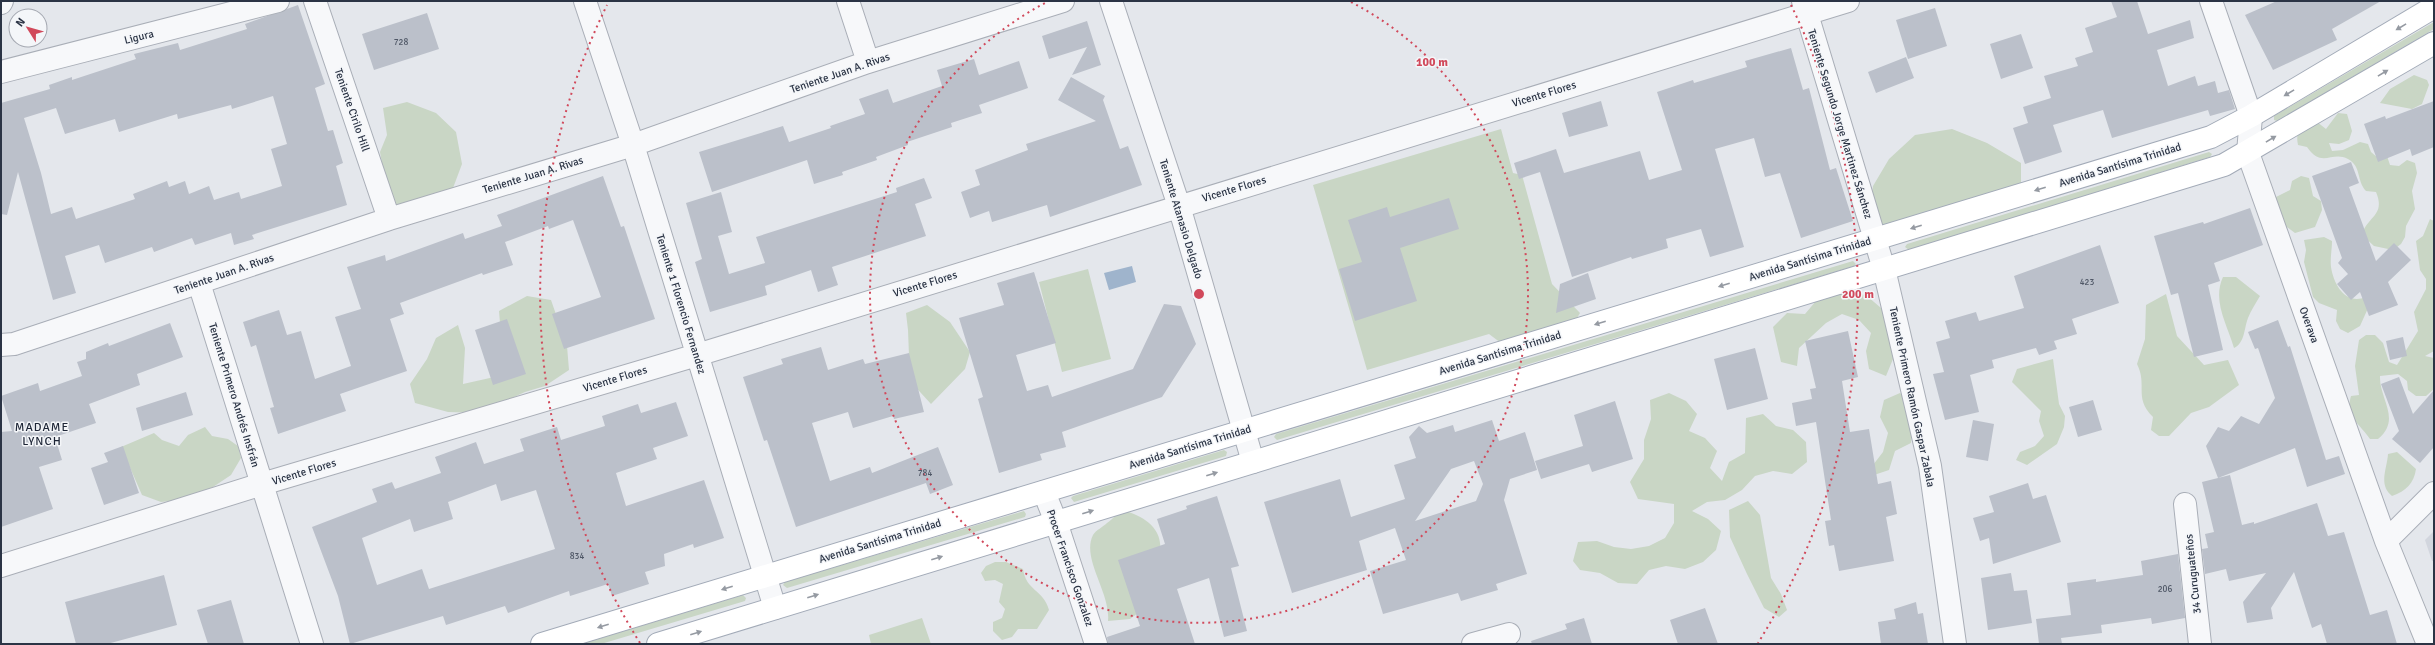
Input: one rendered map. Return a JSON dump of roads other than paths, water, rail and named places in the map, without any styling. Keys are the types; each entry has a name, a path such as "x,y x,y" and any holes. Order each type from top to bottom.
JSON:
{"main road":[{"name":"Avenida Santísima Trinidad","path":"548,643 764,576 2211,137 2251,116 2434,7"},
{"path":"658,644 2224,165 2248,153 2434,43"}],"street":[{"name":"Ligura","path":"1,72 278,1"},
{"name":"Teniente Cirilo Hill","path":"315,1 389,219"},
{"name":"Teniente 1 Florencio Fernandez","path":"585,1 634,145 764,576 775,608"},
{"path":"848,1 868,62"},
{"name":"Teniente Juan A. Rivas","path":"1,345 14,344 389,219 634,145 868,62 1064,1"},
{"name":"Teniente Atanasio Delgado","path":"1111,1 1179,206 1253,462"},
{"name":"Vicente Flores","path":"1,566 262,484 697,355 1179,206 1804,7 1848,1"},
{"name":"Overava","path":"2211,1 2251,116 2248,153 2386,541 2428,644"},
{"name":"Teniente Segundo Jorge Martinez Sánchez","path":"1804,7 1884,269"},
{"name":"Teniente Primero Ramón Gaspar Zabala","path":"1884,269 1930,466 1955,644"},
{"name":"Teniente Primero Andrés Insfrán","path":"199,283 312,644"},
{"name":"Procer Francisco Gonzalez","path":"1044,492 1056,522 1096,644"},
{"path":"2386,541 2434,493"},
{"name":"34 Curuguateños","path":"2185,504 2200,644"},
{"path":"1473,644 1509,634"}],"water":[{"path":"1132,266 1136,282 1109,290 1104,273"}],"district":[{"name":"MADAME LYNCH","path":"42,434"}]}
